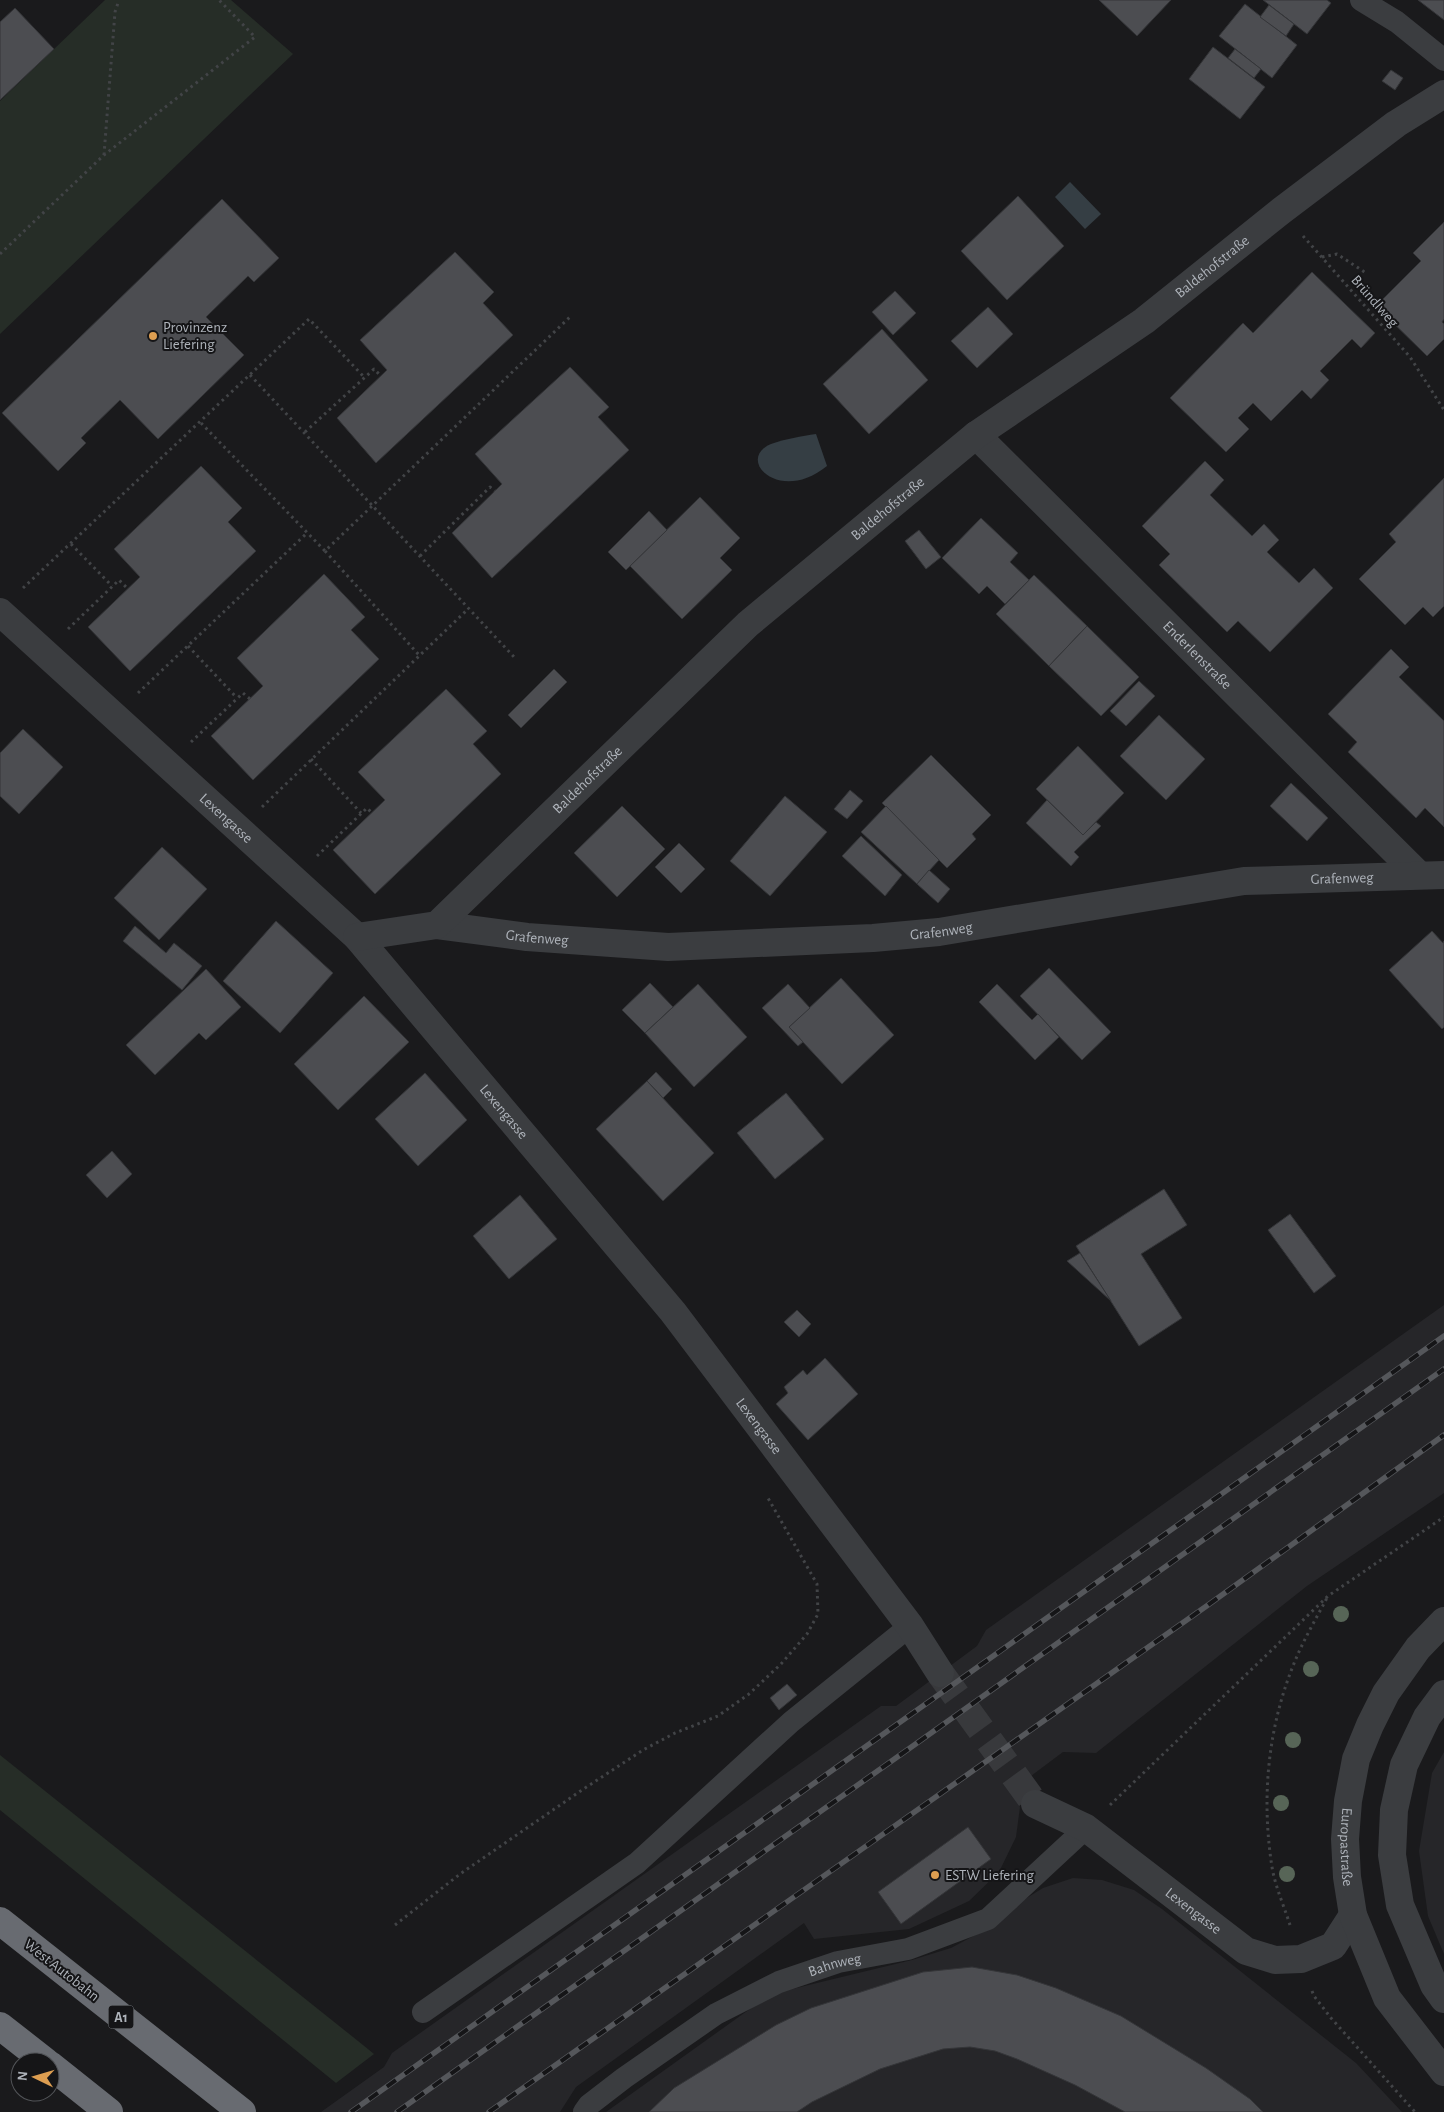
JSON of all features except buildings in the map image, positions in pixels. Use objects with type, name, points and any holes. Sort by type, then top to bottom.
[{"type":"highway","name":"West Autobahn","points":[[0,1921],[242,2112]]},
{"type":"highway","points":[[0,2026],[33,2052]]},
{"type":"highway","points":[[60,2074],[109,2112]]},
{"type":"street","name":"Baldehofstraße","points":[[437,925],[748,624],[976,435],[1144,321],[1281,211],[1396,124],[1444,94]]},
{"type":"street","name":"Enderlenstraße","points":[[976,435],[1432,875]]},
{"type":"street","name":"Lexengasse","points":[[0,612],[357,937],[673,1312],[910,1626],[940,1673]]},
{"type":"street","name":"Grafenweg","points":[[437,925],[527,936],[668,947],[873,938],[939,932],[1244,881],[1432,875]]},
{"type":"street","points":[[357,937],[437,925]]},
{"type":"street","name":"Europastraße","points":[[1444,1621],[1418,1648],[1386,1693],[1370,1725],[1356,1759],[1348,1801],[1345,1839],[1347,1877],[1353,1915],[1387,1998],[1444,2072]]},
{"type":"street","points":[[1444,1694],[1427,1717],[1404,1765],[1394,1810],[1392,1855],[1400,1905],[1434,1985],[1444,1999]]},
{"type":"street","name":"Lexengasse","points":[[1035,1804],[1086,1828],[1246,1950],[1275,1960],[1301,1959],[1333,1946],[1353,1915]]},
{"type":"lane","points":[[1361,0],[1397,22],[1444,60]]},
{"type":"lane","points":[[423,2012],[638,1863],[790,1722],[910,1626]]},
{"type":"lane","name":"Bahnweg","points":[[584,2112],[589,2105],[624,2078],[716,2014],[779,1982],[838,1962],[908,1949],[988,1919],[1086,1828]]},
{"type":"path","points":[[104,155],[115,12],[119,0]]},
{"type":"path","points":[[0,254],[104,155],[255,37],[219,0]]},
{"type":"path","name":"Bründlweg","points":[[1281,211],[1410,357],[1444,410]]},
{"type":"path","points":[[1322,258],[1337,254],[1366,273]]},
{"type":"path","points":[[325,552],[572,315]]},
{"type":"path","points":[[21,590],[201,423],[309,319],[364,377]]},
{"type":"path","points":[[304,432],[374,369],[381,376]]},
{"type":"path","points":[[250,375],[516,660]]},
{"type":"path","points":[[201,423],[325,552],[419,655]]},
{"type":"path","points":[[420,556],[490,487],[495,492]]},
{"type":"path","points":[[113,716],[307,533]]},
{"type":"path","points":[[71,544],[112,586]]},
{"type":"path","points":[[44,652],[120,580],[128,589]]},
{"type":"path","points":[[238,830],[468,609]]},
{"type":"path","points":[[188,646],[237,698]]},
{"type":"path","points":[[168,765],[243,693],[250,699]]},
{"type":"path","points":[[311,759],[360,813]]},
{"type":"path","points":[[293,879],[360,813],[367,808],[372,814]]},
{"type":"path","points":[[395,1924],[460,1874],[643,1750],[675,1733],[718,1716],[749,1694],[781,1664],[807,1634],[818,1614],[817,1584],[768,1498]]},
{"type":"path","points":[[1086,1828],[1328,1596],[1444,1517]]},
{"type":"path","points":[[1328,1596],[1295,1661],[1277,1716],[1267,1773],[1267,1818],[1272,1868],[1314,1996],[1415,2112]]},
{"type":"shaded area","points":[[105,0],[231,0],[293,54],[0,334],[0,101]]},
{"type":"shaded area","points":[[1070,182],[1101,214],[1085,229],[1055,197]]},
{"type":"shaded area","points":[[816,434],[827,466],[809,477],[793,481],[779,480],[768,475],[760,468],[758,459],[761,451],[771,444]]},
{"type":"shaded area","points":[[1444,1305],[1444,1493],[1307,1586],[1096,1753],[1063,1752],[1011,1791],[1020,1807],[1016,1837],[999,1872],[969,1901],[909,1929],[814,1939],[804,1923],[576,2087],[560,2112],[321,2112],[384,2067],[392,2053],[881,1706],[896,1706],[977,1646],[986,1630]]},
{"type":"shaded area","points":[[1444,1752],[1444,1954],[1428,1916],[1419,1851],[1432,1773]]},
{"type":"shaded area","points":[[0,1755],[374,2054],[336,2083],[0,1810]]},
{"type":"shaded area","points":[[1073,1878],[1102,1880],[1134,1890],[1162,1909],[1356,2063],[1402,2112],[606,2112],[761,2001],[784,1991],[912,1960],[951,1948],[979,1933],[1017,1904],[1043,1888]]},
{"type":"tunnel","points":[[940,1673],[1035,1804]]},
{"type":"railway","points":[[351,2112],[1444,1336]]},
{"type":"railway","points":[[397,2112],[1444,1369]]},
{"type":"railway","points":[[489,2112],[1208,1605],[1444,1435]]},
{"type":"place","name":"Provinzenz Liefering","points":[[153,336]]},
{"type":"place","name":"ESTW Liefering","points":[[935,1875]]}]
